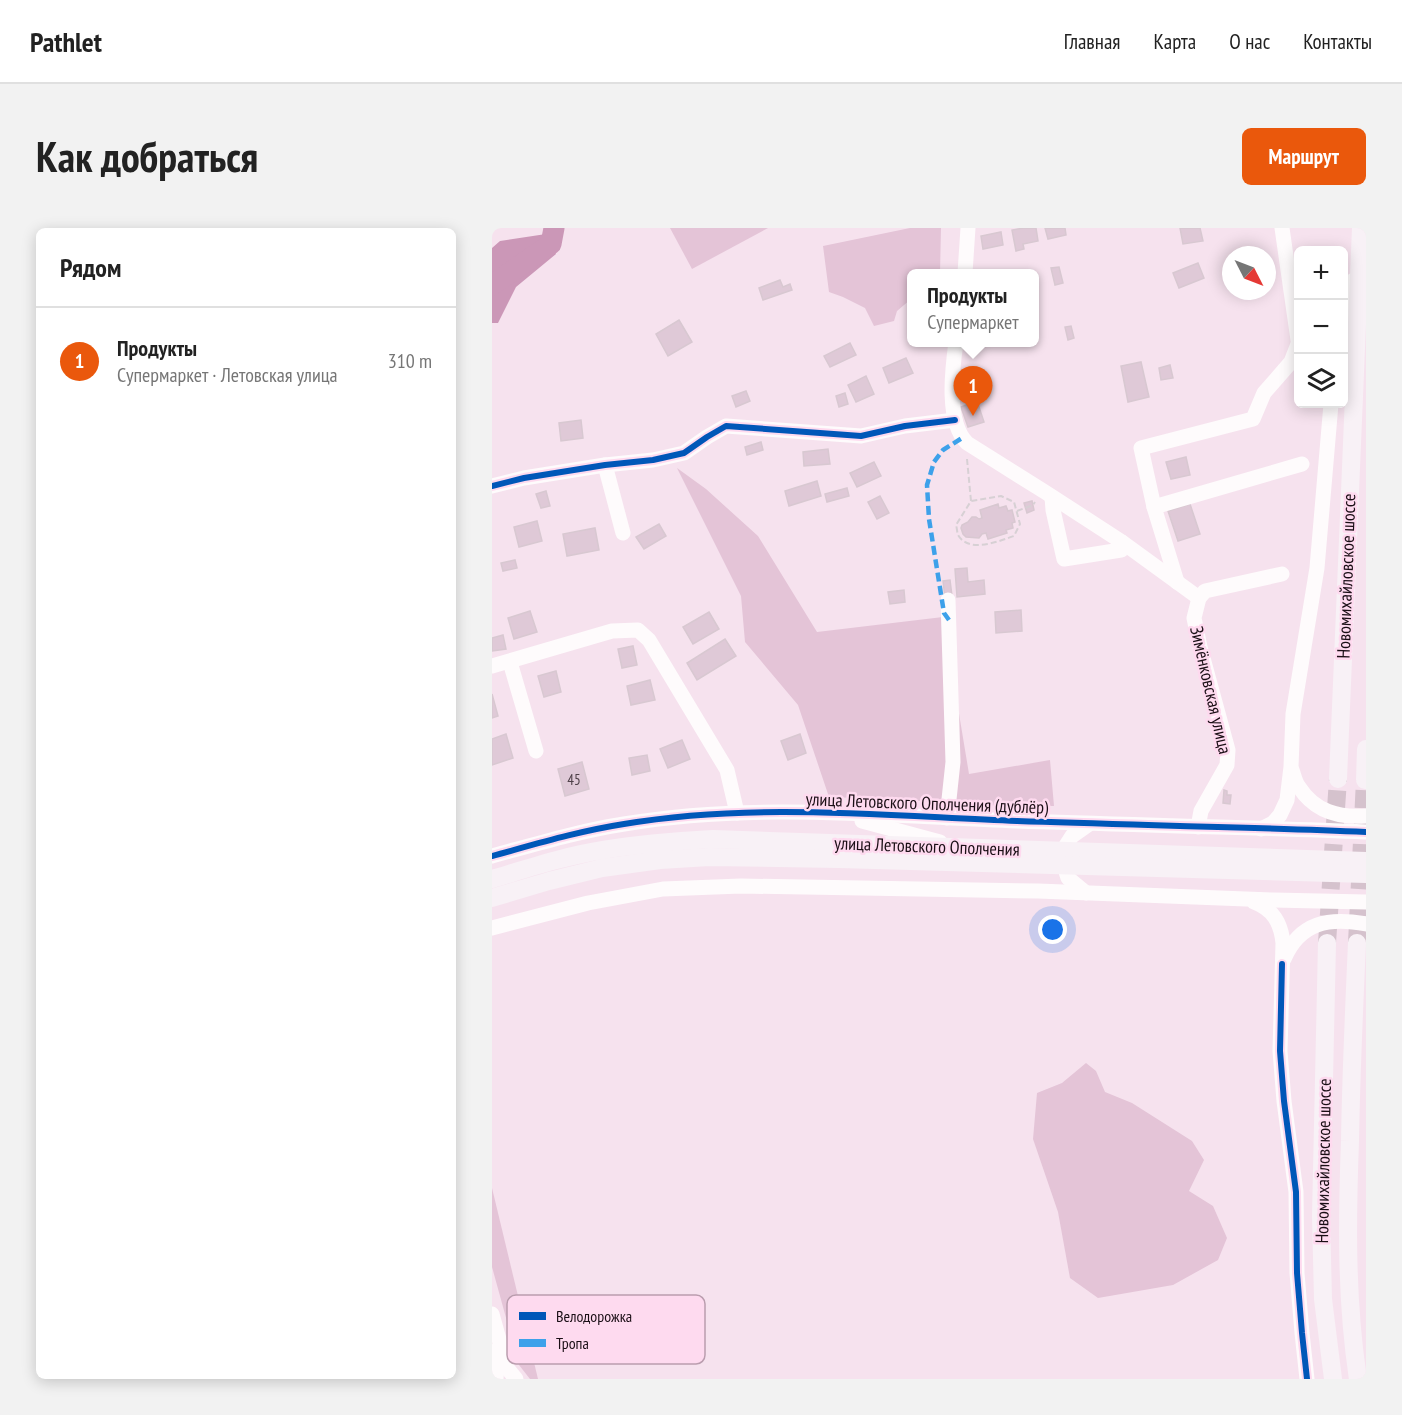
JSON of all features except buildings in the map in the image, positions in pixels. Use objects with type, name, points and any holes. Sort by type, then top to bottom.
[{"type":"main road","name":"Новомихайловское шоссе","points":[[1338,779],[1361,228]]},
{"type":"main road","points":[[1365,780],[1366,748]]},
{"type":"main road","name":"улица Летовского Ополчения","points":[[492,879],[545,863],[602,850],[672,841],[712,839],[963,848],[1063,858],[1366,874]]},
{"type":"main road","name":"улица Летовского Ополчения","points":[[492,898],[602,868],[660,860],[709,857],[1366,861]]},
{"type":"main road","name":"Новомихайловское шоссе","points":[[1327,943],[1321,1216],[1323,1299],[1333,1379]]},
{"type":"main road","name":"Новомихайловское шоссе","points":[[1357,943],[1347,1220],[1349,1301],[1358,1379]]},
{"type":"street","points":[[965,269],[969,228]]},
{"type":"street","points":[[1282,228],[1294,308]]},
{"type":"street","points":[[1348,309],[1361,228]]},
{"type":"street","points":[[955,347],[952,374],[955,420],[967,444],[1122,542],[1199,598]]},
{"type":"street","points":[[1177,582],[1154,507],[1141,448],[1253,419],[1264,393],[1291,362],[1294,354]]},
{"type":"street","points":[[1258,829],[1273,823],[1285,807],[1287,800],[1293,714],[1317,568],[1331,408]]},
{"type":"street","points":[[492,486],[524,478],[604,465],[653,460],[684,453],[726,426],[861,436],[905,426],[955,420]]},
{"type":"street","points":[[1154,507],[1302,464]]},
{"type":"street","points":[[604,465],[623,533]]},
{"type":"street","points":[[1049,495],[1064,560],[1121,549],[1122,542]]},
{"type":"street","name":"Зимёнковская улица","points":[[1198,827],[1201,811],[1227,765],[1228,750],[1194,618],[1199,598],[1205,591],[1282,574]]},
{"type":"street","points":[[947,818],[952,762],[948,600]]},
{"type":"street","points":[[492,666],[612,631],[638,630],[649,640],[728,770],[737,813]]},
{"type":"street","points":[[510,662],[536,751]]},
{"type":"street","points":[[1291,767],[1298,786],[1322,809],[1338,816],[1366,816]]},
{"type":"street","name":"улица Летовского Ополчения (дублёр)","points":[[492,856],[624,823],[737,813],[831,813],[1089,824],[1366,832]]},
{"type":"street","points":[[831,813],[963,848]]},
{"type":"street","points":[[1086,893],[1068,878],[1063,858],[1072,836],[1089,824]]},
{"type":"street","points":[[492,928],[588,903],[663,889],[741,886],[1086,893],[1366,902]]},
{"type":"street","points":[[1247,899],[1270,910],[1277,919],[1282,936],[1280,1051],[1296,1192],[1298,1283],[1307,1379]]},
{"type":"street","points":[[1282,964],[1289,948],[1311,927],[1344,921],[1366,924]]},
{"type":"street","points":[[492,1314],[510,1375]]},
{"type":"street","points":[[496,1379],[499,1340]]},
{"type":"path","points":[[967,444],[972,501],[956,525],[959,536],[969,543],[984,546],[1014,537],[1020,524],[1014,502],[1000,496],[972,501]]},
{"type":"path","points":[[1017,511],[1049,495]]},
{"type":"shaded area","points":[[670,228],[768,228],[692,269]]},
{"type":"shaded area","points":[[910,228],[941,228],[940,269],[907,269],[907,302],[897,311],[894,321],[874,326],[865,308],[829,292],[823,246]]},
{"type":"shaded area","points":[[546,234],[556,254],[516,287],[498,323],[492,323],[492,248],[500,241]]},
{"type":"shaded area","points":[[677,468],[706,489],[758,536],[817,632],[943,617],[969,774],[1050,760],[1054,806],[958,805],[910,800],[829,797],[798,705],[745,642],[741,596]]},
{"type":"shaded area","points":[[1086,1063],[1096,1071],[1105,1092],[1132,1103],[1192,1141],[1204,1160],[1189,1191],[1213,1206],[1227,1238],[1218,1260],[1173,1285],[1098,1298],[1070,1278],[1058,1212],[1033,1139],[1037,1093],[1062,1083]]},
{"type":"shaded area","points":[[492,1188],[518,1295],[507,1295],[507,1321],[492,1267]]},
{"type":"shaded area","points":[[534,1364],[538,1379],[530,1379],[519,1365]]},
{"type":"waterway","points":[[492,285],[551,244],[554,228]]},
{"type":"tunnel","points":[[1327,943],[1338,779]]},
{"type":"tunnel","points":[[1357,943],[1365,780]]},
{"type":"marked path","points":[[949,620],[944,613],[929,519],[927,485],[934,462],[943,450],[962,438]]},
{"type":"cycle path","points":[[492,486],[524,478],[653,460],[684,453],[726,426],[861,436],[905,426],[955,420]]},
{"type":"cycle path","points":[[492,856],[574,834],[624,824],[673,817],[771,812],[1366,832]]},
{"type":"cycle path","points":[[1282,964],[1280,1051],[1296,1192],[1297,1273],[1307,1379]]},
{"type":"place","name":"Продукты","points":[[973,416]]}]
